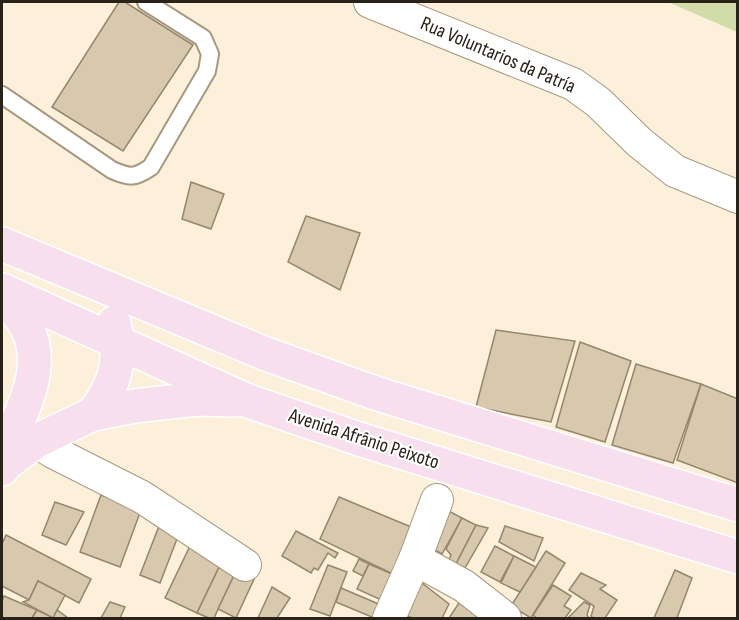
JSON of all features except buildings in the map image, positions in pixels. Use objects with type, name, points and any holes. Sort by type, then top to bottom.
[{"type":"main road","points":[[2,244],[266,354],[364,389],[738,505]]},
{"type":"main road","points":[[93,414],[115,379],[118,362],[118,343],[114,323],[103,287]]},
{"type":"main road","name":"Avenida Afrânio Peixoto","points":[[2,290],[248,401],[359,439],[738,557]]},
{"type":"main road","points":[[2,298],[14,308],[26,326],[33,346],[34,365],[27,401],[2,453]]},
{"type":"main road","points":[[2,469],[21,451],[36,441],[93,414],[135,406],[197,399],[248,401]]},
{"type":"street","name":"Rua Voluntarios da Patría","points":[[370,2],[573,84],[598,102],[639,142],[675,171],[738,197]]},
{"type":"street","points":[[36,441],[142,497],[245,564]]},
{"type":"street","points":[[389,618],[415,559],[437,500]]},
{"type":"street","points":[[415,559],[464,586],[505,618]]},
{"type":"lane","points":[[2,95],[112,170],[127,177],[140,175],[151,167],[207,71],[210,54],[203,38],[146,2]]},
{"type":"green space","points":[[668,2],[737,2],[737,32]]}]
